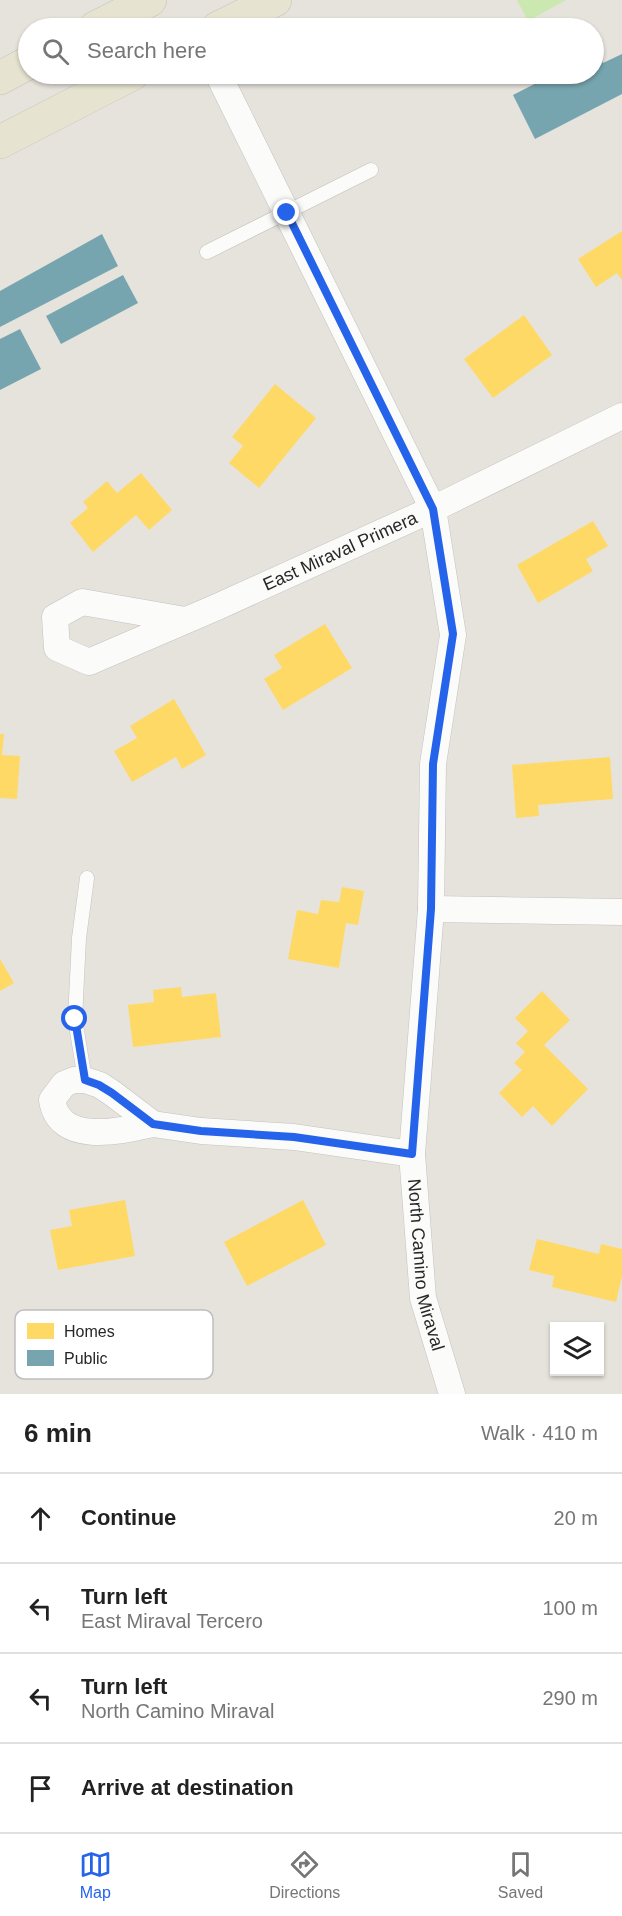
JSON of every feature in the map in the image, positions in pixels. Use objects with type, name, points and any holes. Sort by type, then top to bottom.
[{"type":"main road","points":[[115,18],[150,0]]},
{"type":"main road","points":[[238,18],[274,0]]},
{"type":"main road","points":[[0,78],[18,68]]},
{"type":"main road","points":[[0,142],[113,84]]},
{"type":"street","name":"North Camino Miraval","points":[[223,84],[433,509],[453,634],[433,764],[431,909],[412,1154],[423,1298],[452,1394]]},
{"type":"street","name":"East Miraval Primera","points":[[185,620],[433,509],[622,416]]},
{"type":"street","points":[[431,909],[622,912]]},
{"type":"street","points":[[153,1124],[112,1093],[85,1080],[74,1080],[64,1084],[52,1100],[54,1111],[70,1126],[91,1131],[121,1131],[153,1124],[201,1131],[294,1137],[412,1154]]},
{"type":"lane","points":[[207,252],[371,170]]},
{"type":"lane","points":[[85,1080],[75,1019],[79,938],[87,878]]},
{"type":"green space","points":[[517,0],[566,0],[533,18],[526,18]]},
{"type":"building: Homes","points":[[622,231],[622,280],[617,273],[596,287],[578,259]]},
{"type":"building: Homes","points":[[524,315],[552,355],[493,398],[464,359]]},
{"type":"building: Homes","points":[[275,384],[316,418],[259,488],[229,463],[243,446],[232,437]]},
{"type":"building: Homes","points":[[141,473],[172,510],[149,530],[136,515],[93,552],[70,523],[88,508],[83,502],[107,481],[117,493]]},
{"type":"building: Homes","points":[[593,521],[608,546],[586,559],[593,571],[538,603],[517,565]]},
{"type":"building: Homes","points":[[325,624],[352,668],[283,710],[264,679],[282,668],[274,655]]},
{"type":"building: Homes","points":[[174,699],[206,755],[182,769],[176,757],[132,782],[114,751],[137,738],[130,726]]},
{"type":"building: Homes","points":[[0,734],[4,734],[2,755],[20,756],[17,799],[0,798]]},
{"type":"building: Homes","points":[[610,757],[613,799],[538,805],[539,816],[516,818],[512,765]]},
{"type":"building: Homes","points":[[342,887],[364,891],[358,925],[346,923],[339,968],[288,959],[297,910],[318,914],[321,900],[339,902]]},
{"type":"building: Homes","points":[[0,959],[14,983],[0,991]]},
{"type":"building: Homes","points":[[181,987],[182,997],[216,993],[221,1037],[133,1047],[128,1005],[154,1002],[153,990]]},
{"type":"building: Homes","points":[[542,991],[570,1020],[544,1045],[588,1089],[552,1126],[533,1106],[522,1117],[499,1093],[522,1070],[514,1063],[525,1052],[516,1043],[528,1031],[515,1018]]},
{"type":"building: Homes","points":[[125,1200],[135,1256],[58,1270],[50,1230],[72,1226],[69,1210]]},
{"type":"building: Homes","points":[[303,1200],[326,1245],[247,1286],[224,1242]]},
{"type":"building: Homes","points":[[537,1239],[599,1254],[601,1244],[622,1249],[622,1276],[616,1302],[552,1287],[554,1276],[529,1270]]},
{"type":"building: Public","points":[[622,54],[622,94],[535,139],[513,95],[534,84],[604,84],[604,63]]},
{"type":"building: Public","points":[[102,234],[118,266],[0,327],[0,291]]},
{"type":"building: Public","points":[[123,275],[138,303],[61,344],[46,316]]},
{"type":"building: Public","points":[[20,329],[41,369],[0,390],[0,339]]},
{"type":"route","points":[[75,1019],[85,1080],[112,1093],[153,1124],[201,1131],[294,1137],[412,1154],[431,909],[433,764],[453,634],[433,509],[287,213]]}]
